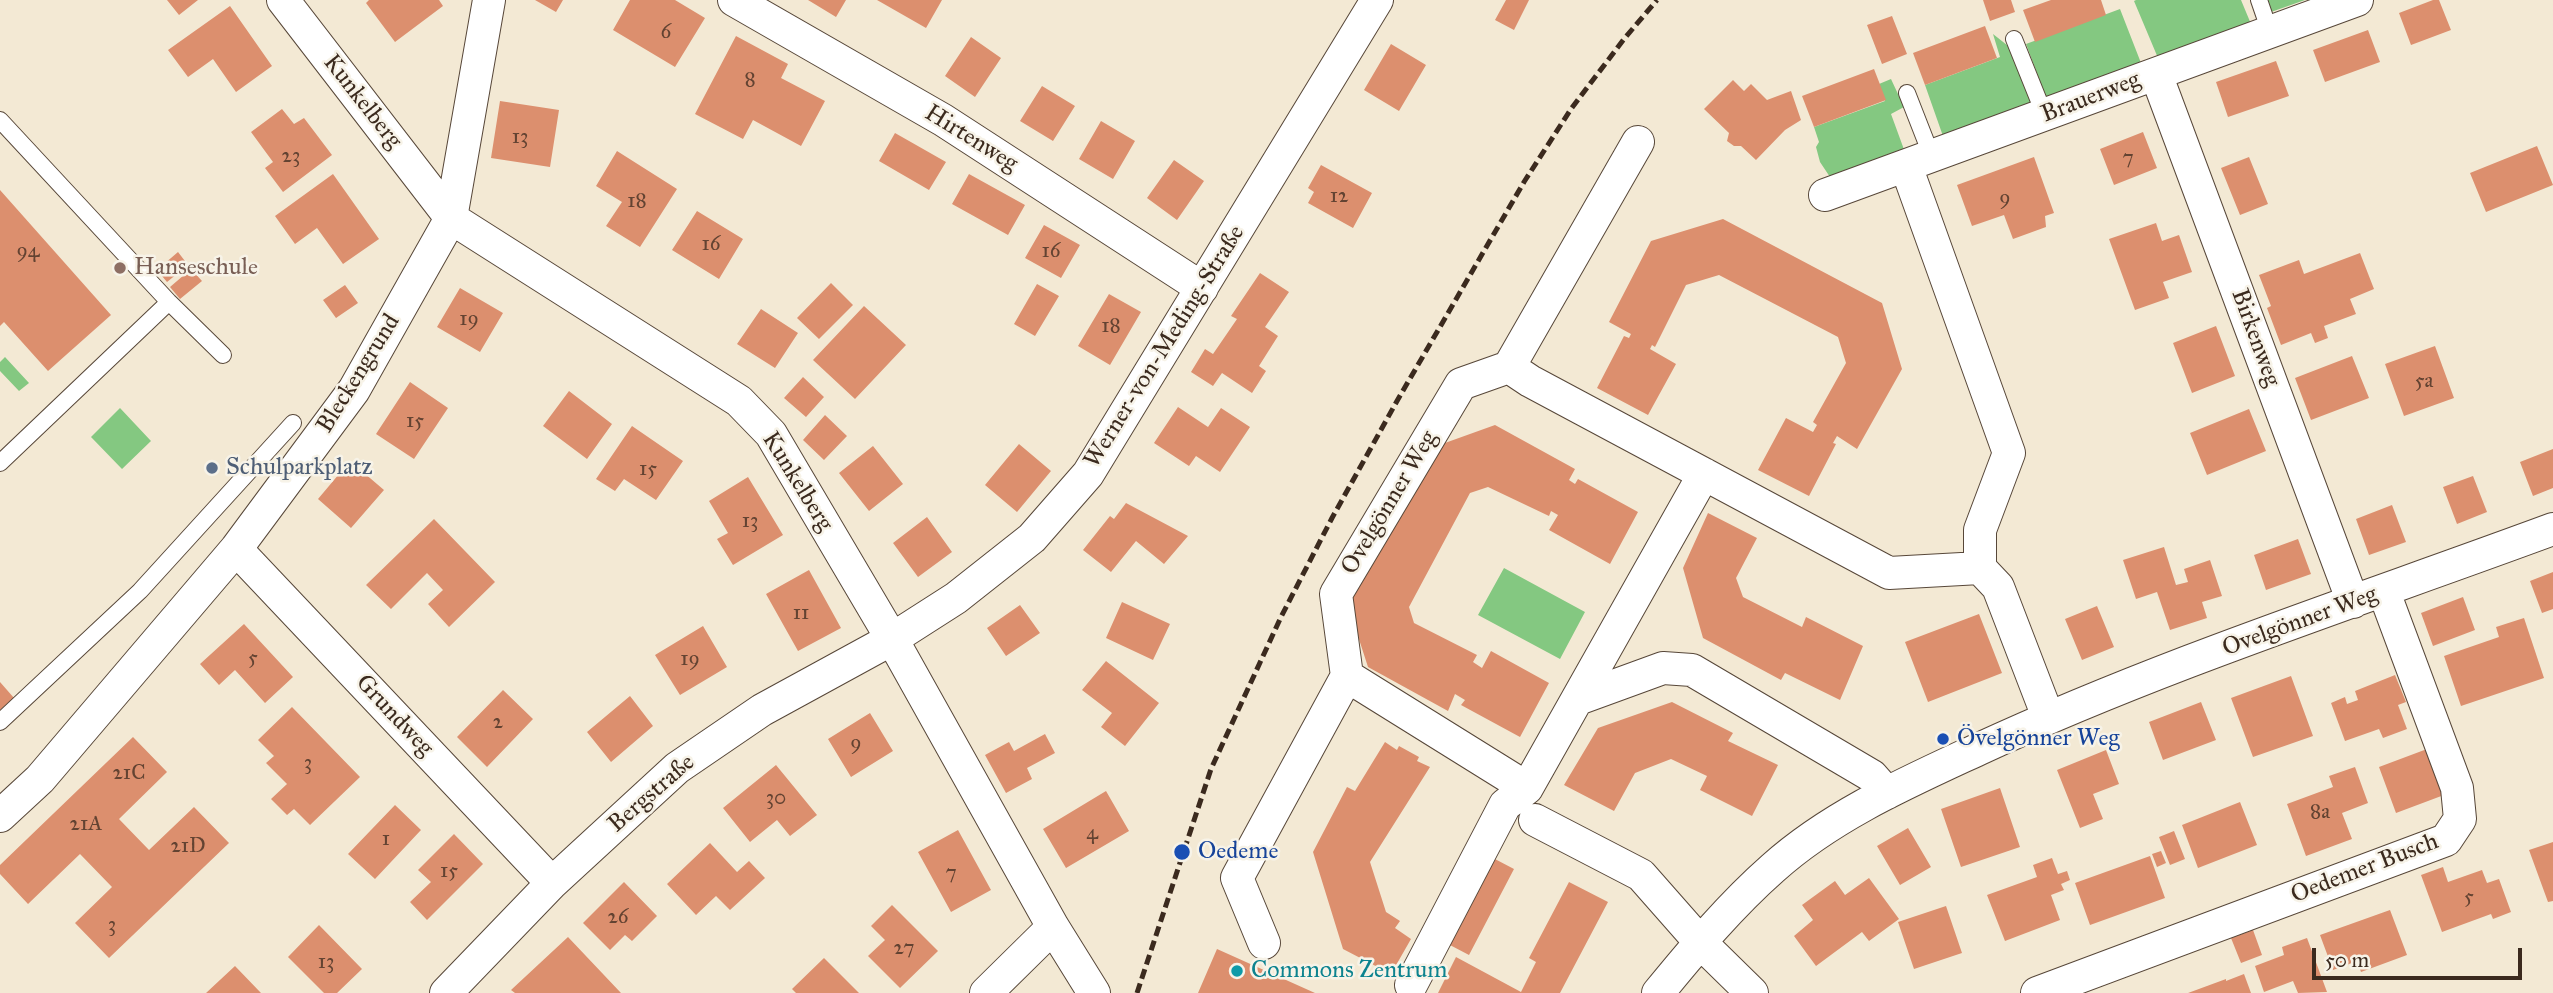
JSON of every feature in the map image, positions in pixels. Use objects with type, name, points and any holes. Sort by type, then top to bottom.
[{"type":"street","name":"Kunkelberg","points":[[283,0],[451,218],[739,401],[771,434],[892,639],[1053,927],[1094,993]]},
{"type":"street","name":"Bleckengrund","points":[[0,816],[40,779],[236,549],[354,390],[451,218],[489,0]]},
{"type":"street","name":"Hirtenweg","points":[[734,0],[943,120],[1202,288]]},
{"type":"street","name":"Werner-von-Meding-Straße","points":[[892,639],[956,598],[1032,538],[1088,474],[1377,0]]},
{"type":"street","name":"Brauerweg","points":[[1825,195],[2357,0]]},
{"type":"street","name":"Birkenweg","points":[[2157,74],[2353,602]]},
{"type":"street","points":[[1638,142],[1508,367],[1889,573],[1980,568]]},
{"type":"street","points":[[1919,162],[2009,453],[1980,530],[1980,568],[1998,587],[2049,717]]},
{"type":"street","name":"Ovelgönner Weg","points":[[1347,676],[1336,594],[1461,384],[1508,367]]},
{"type":"street","points":[[1411,985],[1505,805],[1527,788],[1704,474]]},
{"type":"street","name":"Ovelgönner Weg","points":[[1658,993],[1700,942],[1773,867],[1828,827],[1887,793],[2049,717],[2138,681],[2553,530]]},
{"type":"street","name":"Grundweg","points":[[236,549],[552,883]]},
{"type":"street","name":"Oedemer Busch","points":[[2037,993],[2446,840],[2460,819],[2457,788],[2384,592]]},
{"type":"street","name":"Bergstraße","points":[[446,993],[552,883],[677,768],[762,710],[892,639]]},
{"type":"street","points":[[1578,699],[1663,668],[1692,670],[1872,776],[1887,793]]},
{"type":"street","points":[[1264,943],[1237,878],[1347,676],[1527,788]]},
{"type":"street","points":[[1535,820],[1641,875],[1700,942],[1752,993]]},
{"type":"street","points":[[986,993],[1053,927]]},
{"type":"lane","points":[[2259,0],[2270,32]]},
{"type":"lane","points":[[2014,39],[2045,116]]},
{"type":"lane","points":[[1906,93],[1919,162]]},
{"type":"lane","points":[[0,120],[169,302],[223,355]]},
{"type":"lane","points":[[0,463],[169,302]]},
{"type":"lane","points":[[0,722],[140,591],[293,423]]},
{"type":"green space","points":[[2241,0],[2251,24],[2158,58],[2134,1]]},
{"type":"green space","points":[[2267,0],[2305,0],[2271,12]]},
{"type":"green space","points":[[2120,9],[2141,63],[2047,100],[2026,44]]},
{"type":"green space","points":[[1993,34],[2012,49],[2034,105],[1944,139],[1925,85],[2000,57]]},
{"type":"green space","points":[[1891,79],[1904,107],[1891,114],[1906,155],[1834,183],[1820,162],[1816,147],[1819,142],[1814,127],[1885,101],[1879,84]]},
{"type":"green space","points":[[5,357],[29,383],[19,391],[0,371],[0,362]]},
{"type":"green space","points":[[120,408],[151,441],[122,469],[91,437]]},
{"type":"green space","points":[[1504,568],[1585,612],[1560,659],[1478,615]]},
{"type":"building","points":[[167,0],[198,0],[179,15]]},
{"type":"building","points":[[369,0],[439,0],[443,6],[395,42],[366,3]]},
{"type":"building","points":[[535,0],[563,0],[556,12]]},
{"type":"building","points":[[630,0],[675,0],[705,18],[675,67],[613,30]]},
{"type":"building","points":[[808,0],[846,0],[836,17]]},
{"type":"building","points":[[877,0],[942,0],[926,28]]},
{"type":"building","points":[[1506,0],[1529,0],[1514,30],[1495,20]]},
{"type":"building","points":[[1983,0],[2011,0],[2015,12],[1990,21]]},
{"type":"building","points":[[2051,0],[2101,0],[2106,15],[2035,42],[2023,10]]},
{"type":"building","points":[[2439,0],[2451,30],[2411,45],[2399,13]]},
{"type":"building","points":[[230,6],[272,66],[236,92],[213,59],[188,77],[168,50]]},
{"type":"building","points":[[1892,16],[1907,54],[1882,64],[1867,25]]},
{"type":"building","points":[[1985,26],[1997,58],[1925,85],[1913,53]]},
{"type":"building","points":[[2368,30],[2380,62],[2325,82],[2313,50]]},
{"type":"building","points":[[736,36],[788,64],[781,78],[825,101],[801,146],[753,120],[743,139],[695,114]]},
{"type":"building","points":[[971,37],[1001,58],[975,97],[945,76]]},
{"type":"building","points":[[1391,44],[1426,65],[1399,111],[1364,90]]},
{"type":"building","points":[[2276,61],[2289,96],[2228,117],[2216,82]]},
{"type":"building","points":[[1874,69],[1886,100],[1814,127],[1802,96]]},
{"type":"building","points":[[1733,80],[1744,91],[1751,84],[1767,100],[1791,91],[1801,120],[1785,130],[1756,160],[1741,146],[1734,146],[1727,141],[1729,133],[1704,109]]},
{"type":"building","points":[[1042,86],[1075,106],[1053,141],[1020,121]]},
{"type":"building","points":[[500,101],[559,110],[550,167],[491,158]]},
{"type":"building","points":[[282,109],[294,124],[304,118],[332,155],[283,192],[265,168],[273,162],[251,132]]},
{"type":"building","points":[[1101,121],[1135,141],[1113,179],[1079,159]]},
{"type":"building","points":[[2143,132],[2157,168],[2114,185],[2100,149]]},
{"type":"building","points":[[895,133],[946,162],[929,190],[879,161]]},
{"type":"building","points":[[2537,146],[2553,185],[2486,212],[2470,173]]},
{"type":"building","points":[[617,151],[677,189],[640,247],[606,226],[622,202],[596,186]]},
{"type":"building","points":[[2034,157],[2054,213],[2045,216],[2046,227],[2013,239],[2004,215],[1972,226],[1957,185]]},
{"type":"building","points":[[2249,157],[2268,204],[2240,215],[2221,168]]},
{"type":"building","points":[[1174,160],[1204,181],[1177,220],[1147,198]]},
{"type":"building","points":[[1321,165],[1372,193],[1353,228],[1308,203],[1314,192],[1308,188]]},
{"type":"building","points":[[333,174],[379,239],[343,264],[317,228],[295,244],[275,216]]},
{"type":"building","points":[[969,174],[1025,205],[1008,235],[952,204]]},
{"type":"building","points":[[0,190],[111,315],[48,371],[4,322],[0,326]]},
{"type":"building","points":[[697,211],[743,239],[719,279],[672,250]]},
{"type":"building","points":[[1723,219],[1882,303],[1902,369],[1857,449],[1837,436],[1833,443],[1836,444],[1809,496],[1758,470],[1786,418],[1813,432],[1817,425],[1813,422],[1846,363],[1838,337],[1719,275],[1686,285],[1655,347],[1652,345],[1650,349],[1676,364],[1648,415],[1597,388],[1624,336],[1629,338],[1631,334],[1609,322],[1651,241]]},
{"type":"building","points":[[2156,223],[2162,241],[2179,235],[2192,272],[2163,282],[2169,298],[2135,310],[2109,239]]},
{"type":"building","points":[[1044,225],[1080,245],[1061,278],[1025,258]]},
{"type":"building","points":[[178,252],[188,265],[167,282],[157,270]]},
{"type":"building","points":[[2360,253],[2374,289],[2350,299],[2356,314],[2324,326],[2328,338],[2315,343],[2311,333],[2281,345],[2267,308],[2271,306],[2259,275],[2299,260],[2304,274]]},
{"type":"building","points":[[191,269],[202,281],[180,299],[170,287]]},
{"type":"building","points":[[1260,273],[1289,292],[1265,327],[1278,336],[1259,366],[1266,371],[1252,393],[1222,373],[1213,386],[1191,372],[1205,349],[1213,354],[1237,319],[1231,316]]},
{"type":"building","points":[[831,283],[853,305],[819,339],[797,318]]},
{"type":"building","points":[[1037,284],[1059,296],[1035,336],[1014,324]]},
{"type":"building","points":[[345,285],[358,303],[336,318],[323,300]]},
{"type":"building","points":[[460,288],[503,313],[480,352],[437,327]]},
{"type":"building","points":[[1109,294],[1141,312],[1110,365],[1078,346]]},
{"type":"building","points":[[864,306],[906,345],[855,399],[813,360]]},
{"type":"building","points":[[761,309],[798,333],[775,368],[737,344]]},
{"type":"building","points":[[2216,326],[2235,376],[2192,393],[2173,343]]},
{"type":"building","points":[[2435,346],[2454,398],[2404,416],[2385,364]]},
{"type":"building","points":[[2352,356],[2369,398],[2311,420],[2295,378]]},
{"type":"building","points":[[803,377],[824,397],[806,417],[784,398]]},
{"type":"building","points":[[410,382],[448,408],[414,459],[376,434]]},
{"type":"building","points":[[569,391],[612,424],[587,459],[543,426]]},
{"type":"building","points":[[1178,407],[1208,427],[1221,408],[1250,427],[1220,472],[1196,456],[1189,466],[1154,443]]},
{"type":"building","points":[[2249,409],[2266,451],[2207,475],[2190,433]]},
{"type":"building","points":[[825,415],[847,436],[824,460],[803,440]]},
{"type":"building","points":[[1495,425],[1575,469],[1569,480],[1575,484],[1578,479],[1638,512],[1610,564],[1549,530],[1558,515],[1551,511],[1549,516],[1488,487],[1470,493],[1409,607],[1414,623],[1477,655],[1473,662],[1482,668],[1491,651],[1549,683],[1520,737],[1461,705],[1465,700],[1455,694],[1448,711],[1368,667],[1346,599],[1431,448]]},
{"type":"building","points":[[632,426],[683,461],[656,500],[624,479],[615,491],[596,479]]},
{"type":"building","points":[[1019,444],[1051,471],[1017,512],[985,485]]},
{"type":"building","points":[[873,446],[903,484],[869,511],[839,473]]},
{"type":"building","points":[[2553,449],[2553,488],[2533,496],[2520,462]]},
{"type":"building","points":[[350,461],[384,490],[351,528],[318,499]]},
{"type":"building","points":[[2473,476],[2487,512],[2457,524],[2443,487]]},
{"type":"building","points":[[748,477],[783,535],[733,565],[717,539],[728,533],[709,501]]},
{"type":"building","points":[[1126,503],[1188,536],[1164,564],[1136,541],[1111,572],[1083,550],[1110,516],[1114,519]]},
{"type":"building","points":[[2392,505],[2406,542],[2369,555],[2356,519]]},
{"type":"building","points":[[1708,513],[1757,538],[1736,578],[1743,597],[1802,627],[1806,617],[1863,646],[1840,700],[1785,673],[1781,680],[1703,638],[1683,568]]},
{"type":"building","points":[[927,517],[952,552],[918,577],[893,543]]},
{"type":"building","points":[[434,519],[495,582],[449,627],[428,604],[443,590],[427,573],[391,609],[366,585]]},
{"type":"building","points":[[2298,539],[2311,574],[2266,590],[2254,555]]},
{"type":"building","points":[[2164,547],[2176,585],[2188,582],[2184,569],[2210,560],[2222,596],[2202,602],[2207,618],[2170,630],[2157,592],[2136,599],[2123,560]]},
{"type":"building","points":[[809,570],[841,628],[798,651],[766,594]]},
{"type":"building","points":[[2553,572],[2553,609],[2542,613],[2530,581]]},
{"type":"building","points":[[2463,597],[2475,630],[2433,646],[2421,613]]},
{"type":"building","points":[[1122,602],[1170,624],[1153,660],[1106,638]]},
{"type":"building","points":[[1020,605],[1040,633],[1006,656],[987,628]]},
{"type":"building","points":[[2097,606],[2114,647],[2082,660],[2065,619]]},
{"type":"building","points":[[1979,614],[2002,673],[1928,702],[1905,642]]},
{"type":"building","points":[[2524,618],[2544,678],[2461,706],[2444,656],[2499,637],[2496,627]]},
{"type":"building","points":[[244,624],[293,677],[265,703],[235,670],[219,685],[200,664]]},
{"type":"building","points":[[703,626],[727,667],[680,695],[655,655]]},
{"type":"building","points":[[1106,661],[1159,703],[1125,746],[1101,727],[1112,713],[1082,690]]},
{"type":"building","points":[[2395,675],[2406,702],[2398,705],[2407,729],[2383,738],[2379,729],[2345,741],[2331,703],[2345,697],[2347,704],[2358,700],[2355,691]]},
{"type":"building","points":[[2291,676],[2313,736],[2253,757],[2231,698]]},
{"type":"building","points":[[0,682],[14,698],[0,710]]},
{"type":"building","points":[[503,690],[533,719],[487,767],[457,737]]},
{"type":"building","points":[[630,696],[653,726],[611,762],[587,732]]},
{"type":"building","points":[[1672,702],[1733,733],[1728,741],[1778,765],[1752,816],[1700,790],[1707,776],[1671,759],[1635,773],[1614,811],[1564,785],[1598,728]]},
{"type":"building","points":[[2201,702],[2216,740],[2163,760],[2149,722]]},
{"type":"building","points":[[292,707],[360,777],[310,825],[294,809],[287,815],[271,799],[287,784],[266,763],[274,756],[258,740]]},
{"type":"building","points":[[870,713],[893,751],[851,777],[828,739]]},
{"type":"building","points":[[1045,734],[1055,753],[1027,768],[1032,779],[1006,793],[985,755],[1009,742],[1014,751]]},
{"type":"building","points":[[133,737],[167,772],[119,819],[149,850],[194,807],[229,843],[109,958],[75,923],[112,887],[80,854],[28,904],[0,874],[0,865]]},
{"type":"building","points":[[1385,742],[1397,750],[1399,746],[1419,757],[1417,761],[1430,767],[1370,862],[1386,912],[1400,921],[1395,928],[1411,939],[1391,974],[1343,949],[1313,852],[1347,787],[1355,791]]},
{"type":"building","points":[[2427,749],[2444,795],[2396,813],[2379,767]]},
{"type":"building","points":[[2106,750],[2119,784],[2093,794],[2103,819],[2080,828],[2057,770]]},
{"type":"building","points":[[776,765],[817,815],[790,836],[777,820],[750,842],[723,808]]},
{"type":"building","points":[[2355,767],[2368,803],[2342,813],[2352,839],[2306,856],[2287,804],[2333,787],[2329,776]]},
{"type":"building","points":[[2000,788],[2020,847],[1961,867],[1941,809]]},
{"type":"building","points":[[1106,791],[1129,831],[1066,868],[1043,829]]},
{"type":"building","points":[[2240,802],[2257,845],[2198,868],[2182,825]]},
{"type":"building","points":[[395,805],[421,830],[375,879],[348,854]]},
{"type":"building","points":[[1908,828],[1931,867],[1900,885],[1877,846]]},
{"type":"building","points":[[958,830],[991,890],[951,912],[918,852]]},
{"type":"building","points":[[2174,831],[2185,859],[2170,865],[2159,837]]},
{"type":"building","points":[[454,834],[483,864],[427,920],[410,902],[431,882],[418,870]]},
{"type":"building","points":[[2553,842],[2553,901],[2548,902],[2529,850]]},
{"type":"building","points":[[710,843],[737,872],[749,861],[765,878],[730,910],[716,896],[696,915],[667,884]]},
{"type":"building","points":[[2161,851],[2166,863],[2157,867],[2152,854]]},
{"type":"building","points":[[2150,856],[2165,898],[2090,925],[2075,883]]},
{"type":"building","points":[[1493,858],[1514,869],[1469,955],[1448,944]]},
{"type":"building","points":[[2052,858],[2058,874],[2067,871],[2070,880],[2061,884],[2064,890],[2051,895],[2060,920],[2005,941],[1987,895],[2037,877],[2033,865]]},
{"type":"building","points":[[2443,867],[2448,882],[2482,870],[2487,883],[2499,879],[2511,912],[2493,919],[2491,914],[2442,932],[2421,875]]},
{"type":"building","points":[[1869,878],[1899,919],[1869,941],[1862,932],[1816,966],[1794,936],[1813,920],[1802,905],[1835,881],[1845,895]]},
{"type":"building","points":[[624,882],[657,916],[632,941],[625,935],[610,950],[583,923]]},
{"type":"building","points":[[1569,882],[1608,902],[1560,993],[1438,993],[1456,957],[1521,992],[1536,962],[1529,958]]},
{"type":"building","points":[[892,905],[938,951],[900,988],[868,956],[885,940],[871,926]]},
{"type":"building","points":[[1946,906],[1962,953],[1914,969],[1898,922]]},
{"type":"building","points":[[2390,910],[2407,955],[2361,972],[2357,961],[2333,970],[2320,935]]},
{"type":"building","points":[[319,925],[362,969],[337,993],[324,993],[288,957]]},
{"type":"building","points":[[2253,930],[2262,955],[2241,963],[2231,938]]},
{"type":"building","points":[[568,937],[621,993],[515,993],[511,990]]},
{"type":"building","points":[[2307,938],[2327,992],[2298,993],[2293,981],[2264,992],[2255,966],[2284,955],[2282,947]]},
{"type":"building","name":"Commons Zentrum","points":[[1217,949],[1315,993],[1198,993]]},
{"type":"building","points":[[824,958],[859,993],[796,993],[792,989]]},
{"type":"building","points":[[235,966],[261,993],[206,993]]},
{"type":"building","points":[[2244,974],[2251,993],[2188,993],[2226,979]]},
{"type":"railway","points":[[1137,993],[1211,769],[1281,617],[1332,518],[1524,182],[1571,109],[1657,0]]},
{"type":"place","name":"Hanseschule","points":[[120,268]]},
{"type":"place","name":"Schulparkplatz","points":[[212,468]]},
{"type":"place","name":"Övelgönner Weg","points":[[1943,739]]},
{"type":"place","name":"Oedeme","points":[[1182,852]]},
{"type":"place","name":"Commons Zentrum","points":[[1237,971]]}]
